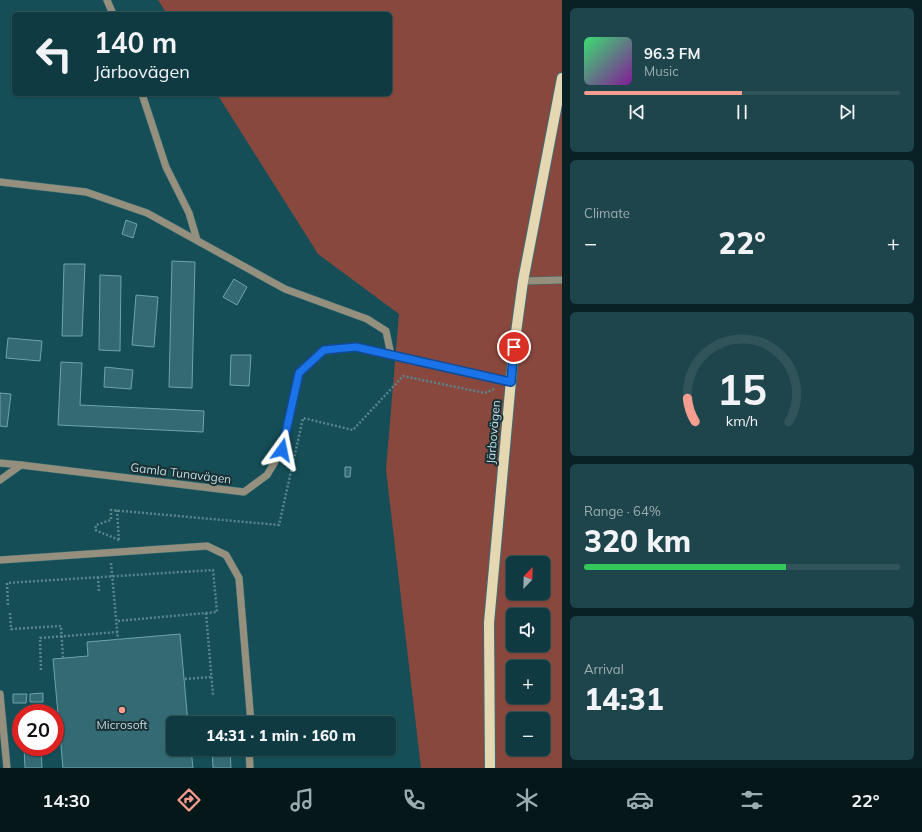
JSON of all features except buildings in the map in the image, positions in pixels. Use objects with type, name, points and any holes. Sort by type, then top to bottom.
[{"type":"main road","name":"Järbovägen","points":[[490,768],[489,623],[511,382],[523,281],[562,78]]},
{"type":"lane","points":[[107,0],[112,12]]},
{"type":"lane","points":[[143,96],[166,167],[189,213],[197,240]]},
{"type":"lane","points":[[0,182],[86,192],[147,213],[285,289],[367,319],[386,331],[391,355]]},
{"type":"lane","points":[[523,281],[562,280]]},
{"type":"lane","name":"Gamla Tunavägen","points":[[0,463],[244,492],[267,474],[282,450],[299,373],[324,350],[356,347],[511,382]]},
{"type":"lane","points":[[0,480],[21,466]]},
{"type":"lane","points":[[0,560],[206,546],[226,555],[239,578],[249,716]]},
{"type":"lane","points":[[0,694],[7,768]]},
{"type":"lane","points":[[249,756],[250,768]]},
{"type":"path","points":[[303,418],[353,430],[403,376],[485,393],[511,382]]},
{"type":"path","points":[[111,510],[111,520],[96,525],[95,530],[118,540]]},
{"type":"path","points":[[117,510],[119,561],[111,561],[118,640]]},
{"type":"path","points":[[8,605],[7,583],[214,570],[217,612],[117,621]]},
{"type":"path","points":[[98,577],[99,592]]},
{"type":"path","points":[[10,613],[11,629],[61,626],[63,658]]},
{"type":"path","points":[[206,613],[213,694]]},
{"type":"path","points":[[41,670],[40,638],[118,632]]},
{"type":"path","points":[[184,679],[212,677]]},
{"type":"shaded area","points":[[158,0],[562,0],[562,768],[421,768],[386,470],[399,314],[318,254],[218,96],[392,96],[392,12],[166,12]]},
{"type":"place","name":"Microsoft","points":[[122,710]]},
{"type":"route","points":[[282,450],[299,373],[324,350],[356,347],[511,382],[514,347]]}]
